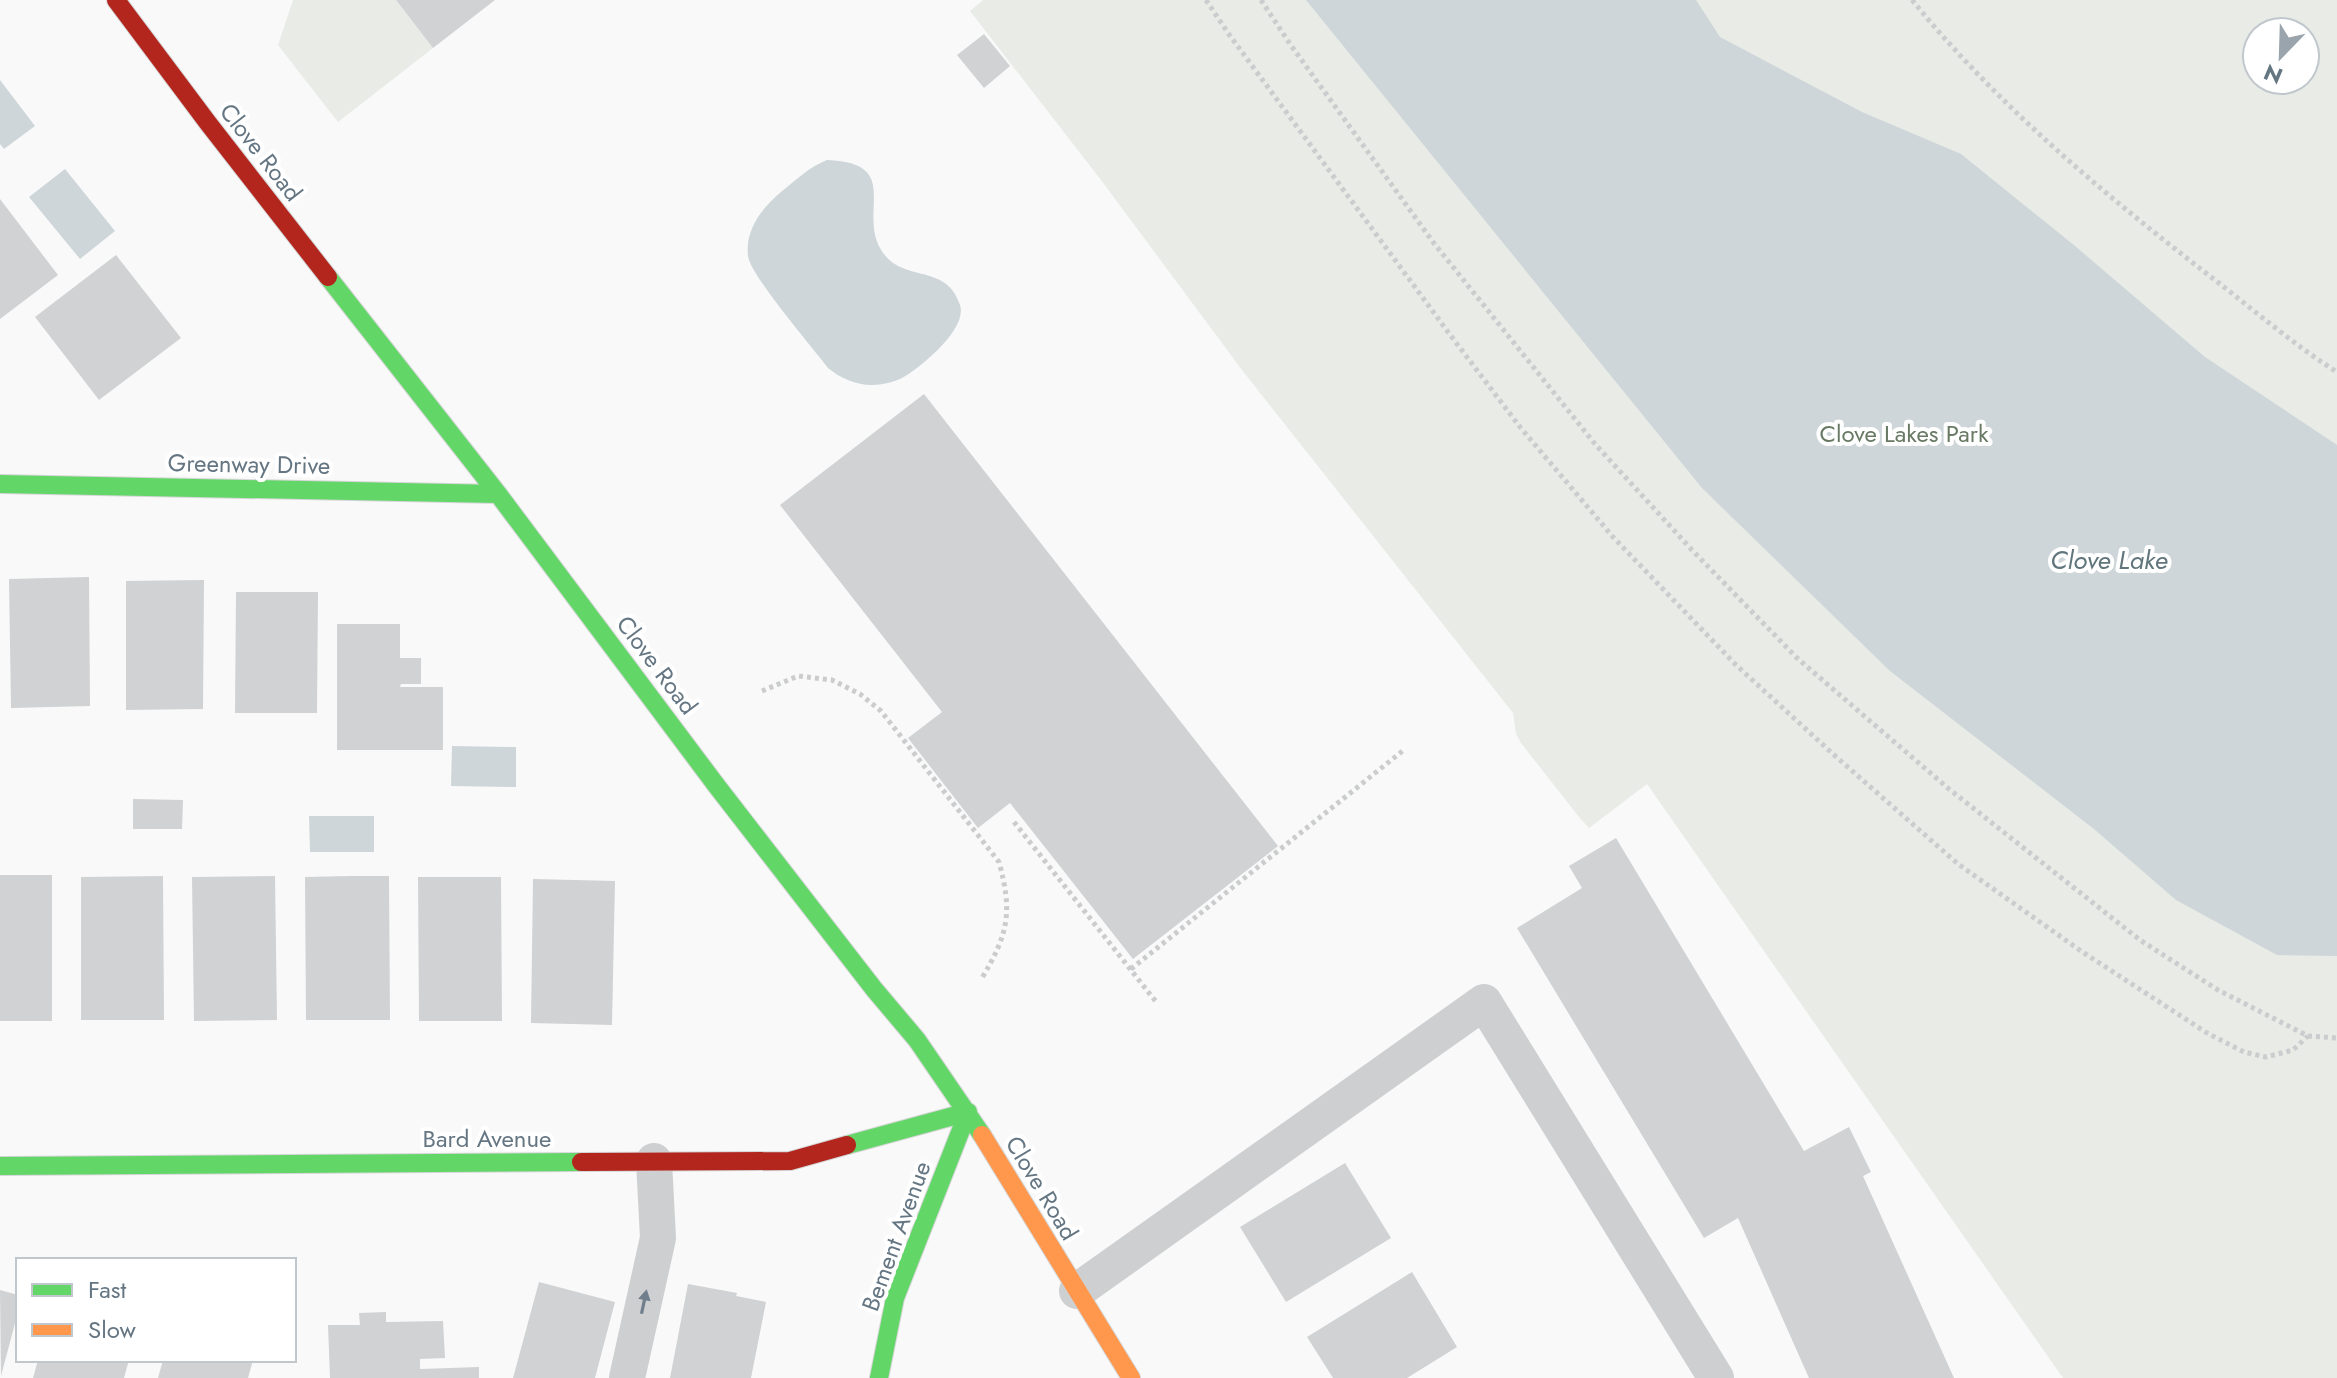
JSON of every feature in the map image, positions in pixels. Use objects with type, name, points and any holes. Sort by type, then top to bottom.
[{"type":"street","name":"Clove Road","points":[[116,0],[208,123],[498,494],[735,809],[917,1040],[968,1112],[1131,1378]]},
{"type":"street","name":"Greenway Drive","points":[[0,484],[498,494]]},
{"type":"street","name":"Bard Avenue","points":[[0,1166],[790,1161],[968,1112]]},
{"type":"street","name":"Bement Avenue","points":[[879,1378],[895,1298],[968,1112]]},
{"type":"lane","points":[[1077,1291],[1484,1002],[1716,1378]]},
{"type":"lane","points":[[627,1378],[658,1238],[654,1161]]},
{"type":"path","points":[[1206,0],[1438,320],[1520,427],[1613,537],[1736,665],[1958,864],[2081,951],[2207,1033],[2244,1052],[2266,1057],[2293,1050],[2308,1036]]},
{"type":"path","points":[[1261,0],[1433,242],[1595,444],[1797,658],[1949,789],[2140,940],[2218,990],[2308,1036],[2337,1038]]},
{"type":"path","points":[[1912,0],[1947,42],[2058,153],[2188,259],[2337,372]]},
{"type":"path","points":[[762,691],[798,676],[832,680],[860,694],[881,711],[999,862],[1006,886],[1008,917],[999,949],[982,978]]},
{"type":"path","points":[[1131,969],[1405,749]]},
{"type":"path","points":[[1014,822],[1157,1003]]},
{"type":"green space","points":[[293,0],[396,0],[433,48],[338,122],[278,45]]},
{"type":"green space","name":"Clove Lakes Park","points":[[983,0],[2337,0],[2337,1378],[2063,1378],[1647,784],[1589,828],[1579,817],[1521,743],[1516,734],[1513,713],[1242,370],[970,11]]},
{"type":"water","name":"Clove Lake","points":[[1306,0],[1696,0],[1720,37],[1862,112],[1961,154],[2205,357],[2337,445],[2337,956],[2277,955],[2176,900],[2094,829],[1890,671],[1702,488]]},
{"type":"water","points":[[0,80],[35,126],[4,149],[0,144]]},
{"type":"water","points":[[827,160],[850,163],[864,170],[871,179],[875,233],[880,248],[889,259],[910,271],[944,283],[953,291],[960,305],[961,315],[957,325],[941,347],[910,373],[892,382],[860,384],[828,368],[770,295],[748,256],[749,237],[761,212],[797,178]]},
{"type":"water","points":[[65,169],[115,231],[80,259],[29,197]]},
{"type":"water","points":[[452,746],[516,747],[516,787],[451,786]]},
{"type":"water","points":[[309,816],[374,816],[374,852],[310,852]]},
{"type":"building","points":[[396,0],[495,0],[433,48]]},
{"type":"building","points":[[984,34],[1010,66],[984,88],[957,55]]},
{"type":"building","points":[[0,199],[58,275],[0,319]]},
{"type":"building","points":[[116,255],[181,338],[99,400],[35,317]]},
{"type":"building","points":[[924,394],[1278,846],[1133,959],[1010,803],[978,828],[908,738],[942,712],[780,505]]},
{"type":"building","points":[[89,577],[90,706],[11,708],[9,579]]},
{"type":"building","points":[[204,580],[203,709],[126,710],[126,581]]},
{"type":"building","points":[[236,592],[318,592],[317,713],[235,713]]},
{"type":"building","points":[[337,624],[400,624],[400,658],[421,658],[421,684],[401,684],[400,687],[443,687],[443,750],[337,750]]},
{"type":"building","points":[[133,799],[183,800],[182,829],[133,829]]},
{"type":"building","points":[[1616,838],[1804,1151],[1849,1127],[1871,1172],[1863,1176],[1954,1378],[1809,1378],[1738,1218],[1704,1238],[1517,928],[1582,888],[1569,866]]},
{"type":"building","points":[[0,875],[52,875],[52,1021],[0,1021]]},
{"type":"building","points":[[163,876],[164,1020],[81,1020],[81,877]]},
{"type":"building","points":[[275,876],[277,1020],[194,1021],[192,877]]},
{"type":"building","points":[[389,876],[390,1020],[306,1020],[305,877]]},
{"type":"building","points":[[418,877],[501,877],[502,1021],[419,1021]]},
{"type":"building","points":[[533,879],[615,881],[612,1025],[531,1023]]},
{"type":"building","points":[[1345,1163],[1391,1238],[1286,1302],[1240,1227]]},
{"type":"building","points":[[1412,1272],[1457,1347],[1407,1378],[1333,1378],[1307,1337]]},
{"type":"building","points":[[539,1282],[615,1302],[595,1378],[513,1378]]},
{"type":"building","points":[[688,1284],[766,1302],[751,1378],[670,1378]]},
{"type":"building","points":[[0,1290],[16,1294],[16,1320],[1,1376]]},
{"type":"building","points":[[386,1312],[386,1322],[443,1321],[445,1358],[420,1359],[420,1369],[479,1367],[479,1378],[330,1378],[328,1325],[360,1325],[359,1313]]},
{"type":"building","points":[[37,1362],[128,1362],[124,1378],[33,1378]]},
{"type":"building","points":[[162,1362],[252,1362],[248,1378],[158,1378]]},
{"type":"traffic: fast","points":[[328,277],[498,494],[716,785],[917,1040],[982,1135]]},
{"type":"traffic: fast","points":[[0,484],[498,494]]},
{"type":"traffic: fast","points":[[847,1145],[968,1112]]},
{"type":"traffic: fast","points":[[879,1378],[895,1298],[968,1112]]},
{"type":"traffic: fast","points":[[0,1166],[581,1162]]},
{"type":"traffic: slow","points":[[982,1135],[1131,1378]]},
{"type":"traffic: jam","points":[[116,0],[328,277]]},
{"type":"traffic: jam","points":[[581,1162],[790,1161],[847,1145]]}]
